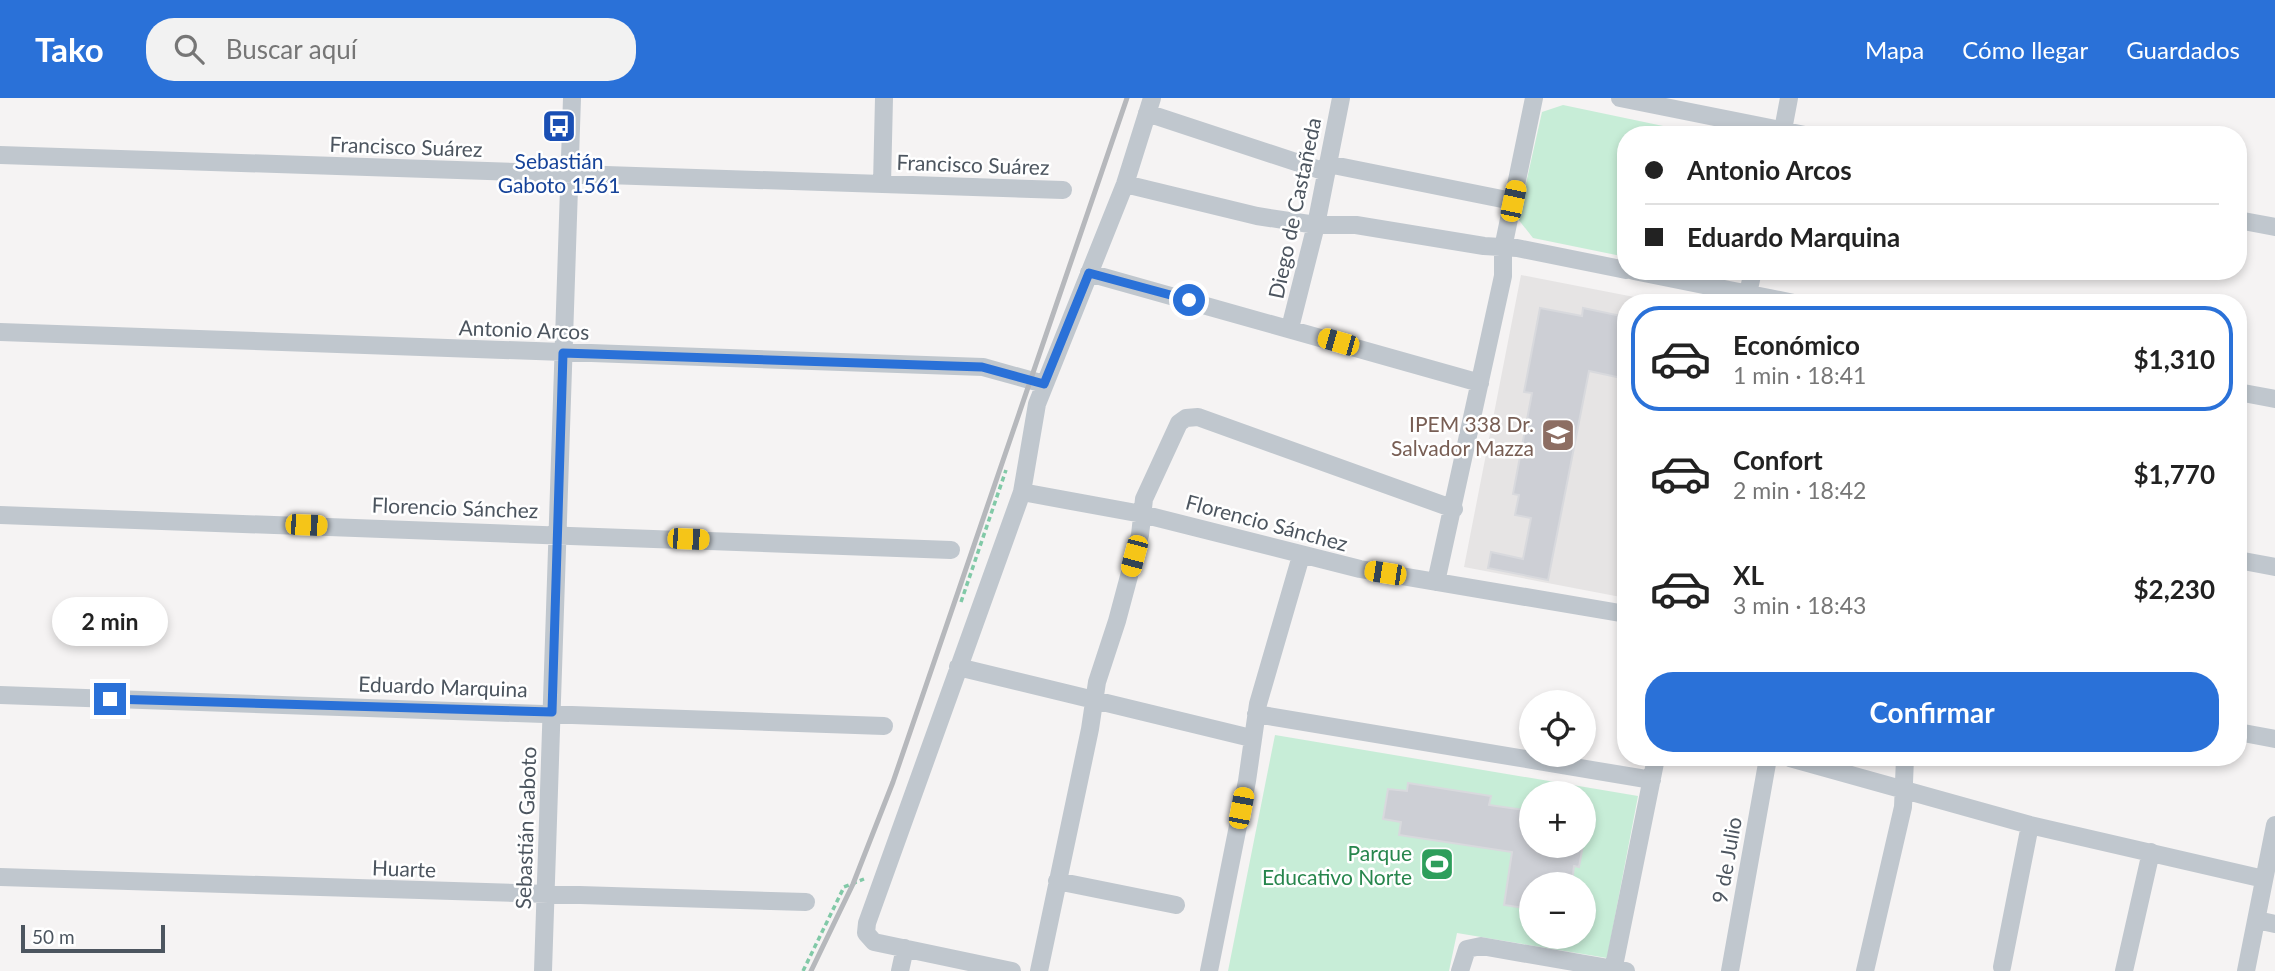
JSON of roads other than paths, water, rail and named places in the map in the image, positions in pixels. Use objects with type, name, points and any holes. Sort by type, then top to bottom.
[{"type":"street","name":"Sebastián Gaboto","points":[[543,971],[572,98]]},
{"type":"street","points":[[882,184],[884,98]]},
{"type":"street","name":"Diego de Castañeda","points":[[1290,328],[1316,225],[1341,98]]},
{"type":"street","points":[[1436,582],[1503,276],[1503,248],[1534,98]]},
{"type":"street","points":[[1620,98],[1750,126]]},
{"type":"street","points":[[1784,126],[1789,98]]},
{"type":"street","points":[[1012,971],[869,940],[867,923],[1022,492],[1033,420],[1044,384],[1125,184],[1149,106],[1327,168],[1513,201]]},
{"type":"street","name":"Francisco Suárez","points":[[0,155],[1063,190]]},
{"type":"street","points":[[1125,184],[1219,209],[1316,225],[1356,225],[1617,268]]},
{"type":"street","points":[[2247,222],[2275,227]]},
{"type":"street","points":[[1089,273],[1480,383]]},
{"type":"street","points":[[1672,280],[1730,294]]},
{"type":"street","name":"Antonio Arcos","points":[[0,332],[982,367],[1044,384]]},
{"type":"street","points":[[2247,394],[2275,399]]},
{"type":"street","points":[[1038,971],[1090,729],[1092,701],[1120,608],[1144,499],[1172,432],[1179,423],[1193,416],[1454,509]]},
{"type":"street","name":"Florencio Sánchez","points":[[1022,492],[1142,513],[1301,556],[1617,612]]},
{"type":"street","name":"Florencio Sánchez","points":[[0,515],[951,550]]},
{"type":"street","points":[[1209,971],[1247,781],[1256,714],[1301,556]]},
{"type":"street","points":[[2247,561],[2275,567]]},
{"type":"street","points":[[958,667],[1251,738]]},
{"type":"street","name":"Eduardo Marquina","points":[[0,695],[552,712],[884,726]]},
{"type":"street","points":[[1256,714],[1652,780]]},
{"type":"street","points":[[2247,734],[2275,739]]},
{"type":"street","points":[[1460,971],[1467,949],[1481,946],[1618,970],[1655,766]]},
{"type":"street","name":"9 de Julio","points":[[1730,971],[1767,766]]},
{"type":"street","points":[[1820,766],[2030,825],[2264,879]]},
{"type":"street","points":[[1865,971],[1903,807],[1904,766]]},
{"type":"street","points":[[2002,967],[2030,825]]},
{"type":"street","points":[[2246,971],[2275,825]]},
{"type":"street","points":[[2124,971],[2151,852]]},
{"type":"street","name":"Huarte","points":[[0,877],[806,902]]},
{"type":"street","points":[[1057,881],[1176,905]]},
{"type":"street","points":[[2257,920],[2275,924]]},
{"type":"street","points":[[900,971],[905,948]]},
{"type":"railway","points":[[811,971],[853,884],[893,782],[1127,98]]},
{"type":"place","name":"Sebastián Gaboto 1561","points":[[559,126]]},
{"type":"place","name":"IPEM 338 Dr. Salvador Mazza","points":[[1558,435]]},
{"type":"place","name":"Parque Educativo Norte","points":[[1437,864]]}]
